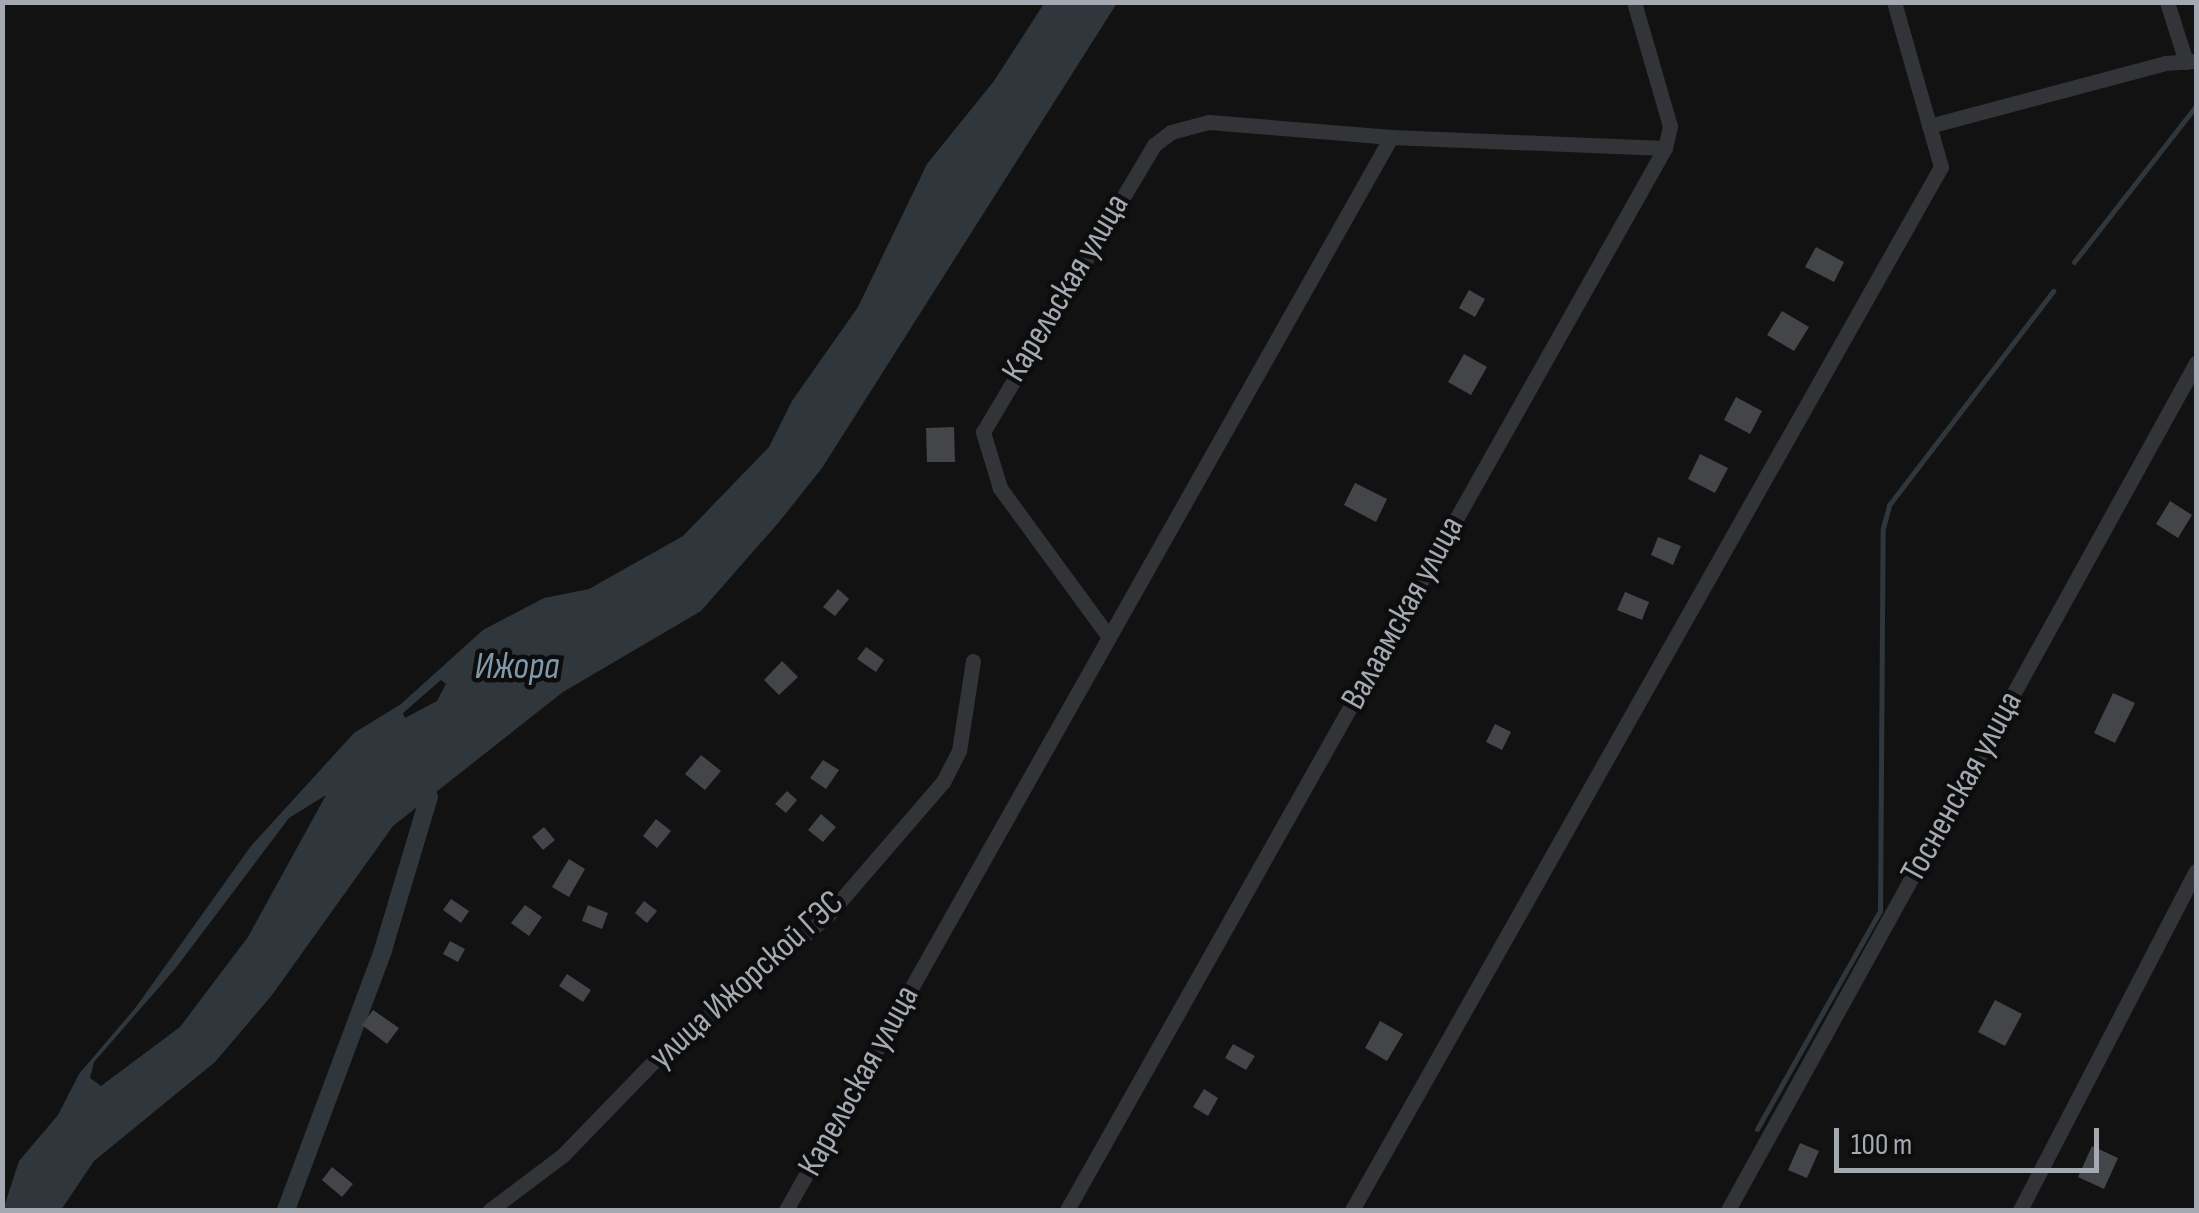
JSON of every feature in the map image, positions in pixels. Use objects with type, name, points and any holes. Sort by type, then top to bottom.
[{"type":"street","points":[[1634,2],[1670,126],[1665,148]]},
{"type":"street","points":[[1352,1210],[1941,167],[1894,2]]},
{"type":"street","points":[[1930,126],[2191,62],[2167,2]]},
{"type":"street","name":"Карельская улица","points":[[1109,637],[1000,488],[984,448],[988,418],[1134,174],[1171,132],[1209,122],[1391,138],[1665,148]]},
{"type":"street","name":"Карельская улица","points":[[786,1210],[1391,138]]},
{"type":"street","name":"Валаамская улица","points":[[1067,1210],[1665,148]]},
{"type":"street","name":"Тосненская улица","points":[[1728,1210],[2196,363]]},
{"type":"street","name":"улица Ижорской ГЭС","points":[[490,1210],[563,1155],[656,1059],[828,915],[943,782],[959,751],[973,662]]},
{"type":"street","points":[[2020,1210],[2196,871]]},
{"type":"water","name":"Ижора","points":[[1045,2],[1117,3],[822,468],[701,611],[563,692],[393,826],[272,995],[215,1062],[94,1161],[61,1210],[3,1210],[19,1161],[58,1115],[79,1074],[136,1007],[251,846],[354,733],[401,704],[483,630],[544,598],[589,589],[683,536],[769,447],[792,401],[858,307],[927,164],[994,81]],"holes":[[[441,680],[446,684],[437,701],[405,718],[403,713]],[[326,795],[248,937],[180,1027],[101,1086],[90,1078],[94,1062],[175,969],[289,818]]]},
{"type":"building","points":[[1816,247],[1844,262],[1834,282],[1805,267]]},
{"type":"building","points":[[1469,290],[1485,299],[1475,317],[1459,308]]},
{"type":"building","points":[[1782,311],[1809,327],[1794,351],[1767,335]]},
{"type":"building","points":[[1464,354],[1487,367],[1471,395],[1448,382]]},
{"type":"building","points":[[1736,397],[1762,411],[1750,434],[1724,420]]},
{"type":"building","points":[[954,427],[955,462],[927,462],[926,428]]},
{"type":"building","points":[[1700,454],[1728,468],[1715,493],[1688,479]]},
{"type":"building","points":[[1355,483],[1387,499],[1376,522],[1344,505]]},
{"type":"building","points":[[2170,501],[2192,515],[2178,538],[2156,524]]},
{"type":"building","points":[[1658,537],[1681,546],[1673,565],[1651,555]]},
{"type":"building","points":[[838,589],[849,599],[835,616],[823,607]]},
{"type":"building","points":[[1625,592],[1649,602],[1642,620],[1617,610]]},
{"type":"building","points":[[866,647],[884,660],[876,672],[857,659]]},
{"type":"building","points":[[782,661],[798,677],[779,695],[764,680]]},
{"type":"building","points":[[2113,693],[2135,703],[2115,743],[2094,733]]},
{"type":"building","points":[[1495,724],[1511,732],[1502,750],[1486,742]]},
{"type":"building","points":[[701,755],[721,771],[705,790],[685,774]]},
{"type":"building","points":[[823,760],[839,770],[826,789],[810,778]]},
{"type":"building","points":[[787,791],[797,800],[786,813],[775,804]]},
{"type":"building","points":[[821,814],[836,827],[823,842],[808,830]]},
{"type":"building","points":[[656,819],[671,831],[657,848],[643,836]]},
{"type":"building","points":[[544,827],[555,840],[543,850],[532,837]]},
{"type":"building","points":[[569,859],[585,869],[569,897],[552,887]]},
{"type":"building","points":[[451,899],[469,911],[461,923],[443,910]]},
{"type":"building","points":[[644,901],[657,911],[647,923],[635,913]]},
{"type":"building","points":[[525,905],[542,917],[529,936],[511,923]]},
{"type":"building","points":[[588,905],[608,913],[602,929],[582,921]]},
{"type":"building","points":[[450,941],[465,949],[458,962],[443,954]]},
{"type":"building","points":[[567,974],[591,990],[583,1002],[559,986]]},
{"type":"building","points":[[1995,1000],[2022,1014],[2005,1046],[1978,1032]]},
{"type":"building","points":[[373,1010],[399,1028],[387,1044],[362,1025]]},
{"type":"building","points":[[1380,1021],[1403,1034],[1387,1061],[1365,1048]]},
{"type":"building","points":[[1233,1044],[1255,1056],[1246,1070],[1225,1058]]},
{"type":"building","points":[[1204,1089],[1218,1098],[1208,1116],[1193,1107]]},
{"type":"building","points":[[1800,1143],[1819,1151],[1807,1178],[1788,1170]]},
{"type":"building","points":[[2092,1146],[2118,1158],[2104,1189],[2078,1177]]},
{"type":"building","points":[[332,1167],[353,1184],[342,1197],[322,1180]]},
{"type":"waterway","points":[[2074,262],[2196,106]]},
{"type":"waterway","points":[[1757,1129],[1880,911],[1883,528],[1889,505],[2053,291]]},
{"type":"waterway","points":[[286,1210],[383,950],[429,797]]}]
